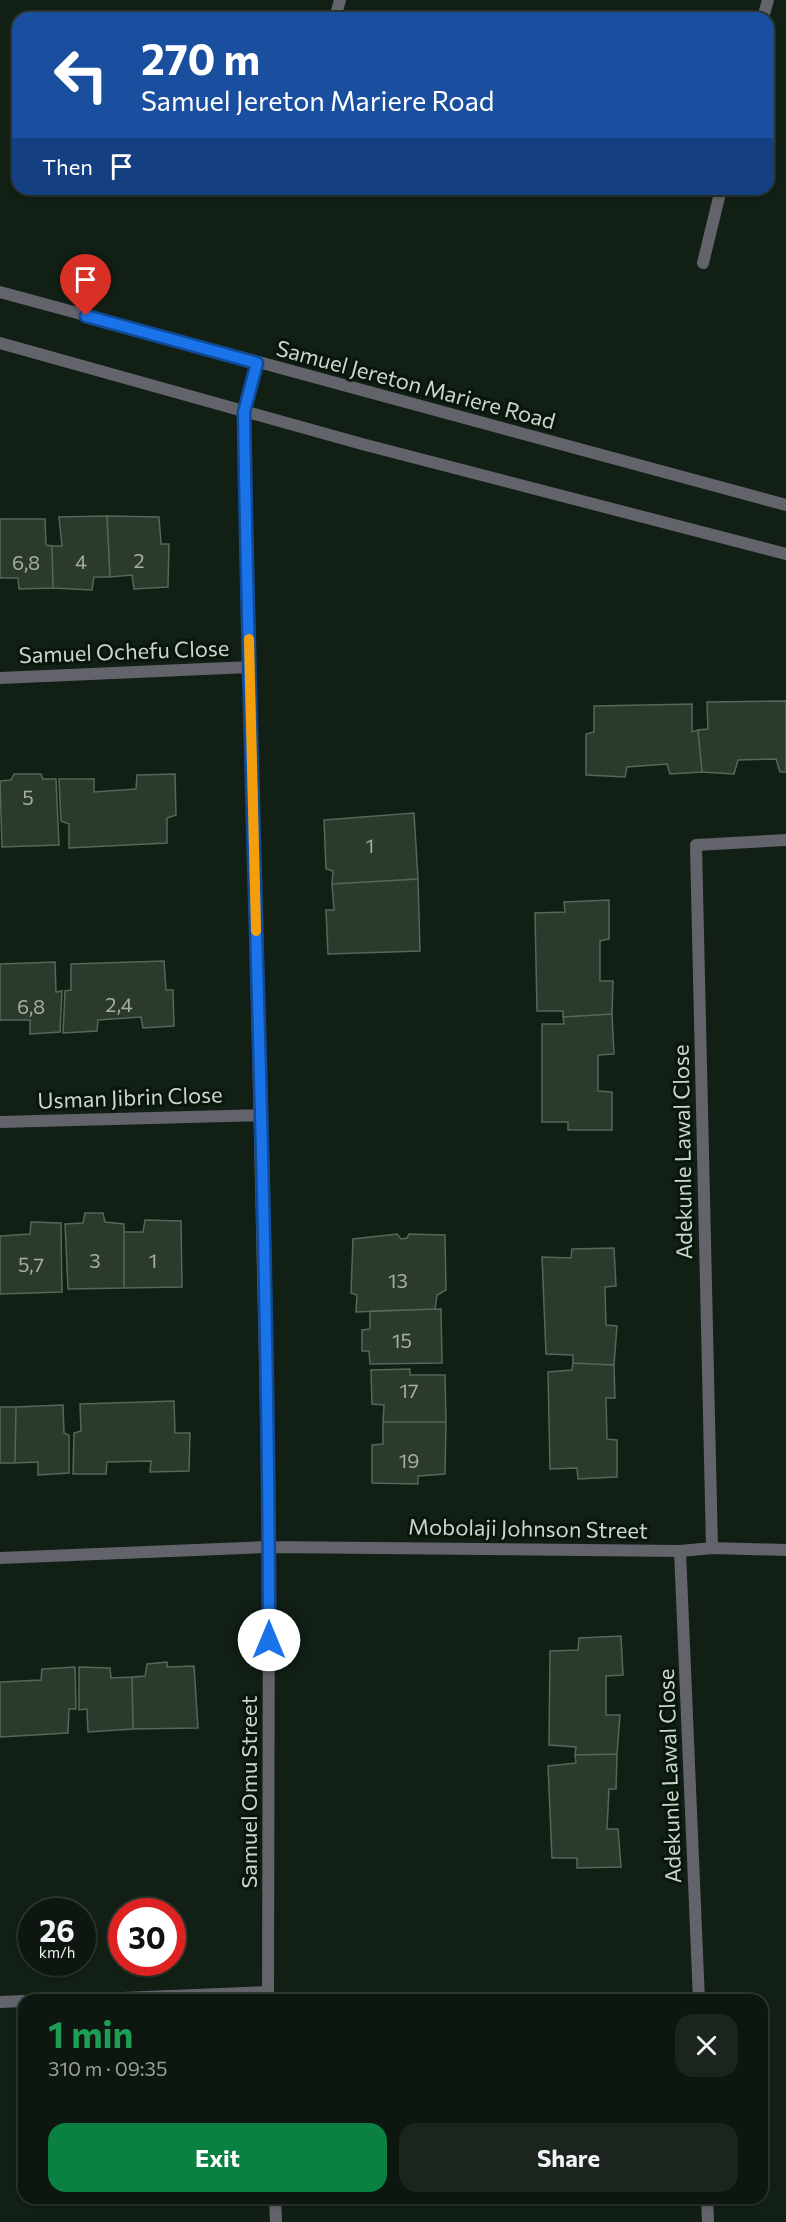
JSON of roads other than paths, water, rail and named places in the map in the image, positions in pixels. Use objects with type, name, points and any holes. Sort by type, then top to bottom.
[{"type":"street","points":[[703,263],[720,195]]},
{"type":"street","name":"Samuel Jereton Mariere Road","points":[[0,292],[786,505]]},
{"type":"street","points":[[0,344],[244,412],[786,554]]},
{"type":"street","name":"Samuel Omu Street","points":[[257,363],[244,412],[269,1547],[268,1994]]},
{"type":"street","name":"Samuel Ochefu Close","points":[[0,678],[250,667]]},
{"type":"street","name":"Adekunle Lawal Close","points":[[712,1548],[696,845],[786,840]]},
{"type":"street","name":"Usman Jibrin Close","points":[[0,1122],[261,1114]]},
{"type":"street","name":"Mobolaji Johnson Street","points":[[0,1558],[269,1547],[786,1550]]},
{"type":"street","name":"Adekunle Lawal Close","points":[[680,1551],[699,1994]]},
{"type":"street","points":[[0,2002],[18,2001]]},
{"type":"street","points":[[275,2204],[276,2222]]},
{"type":"street","points":[[707,2204],[708,2222]]}]
